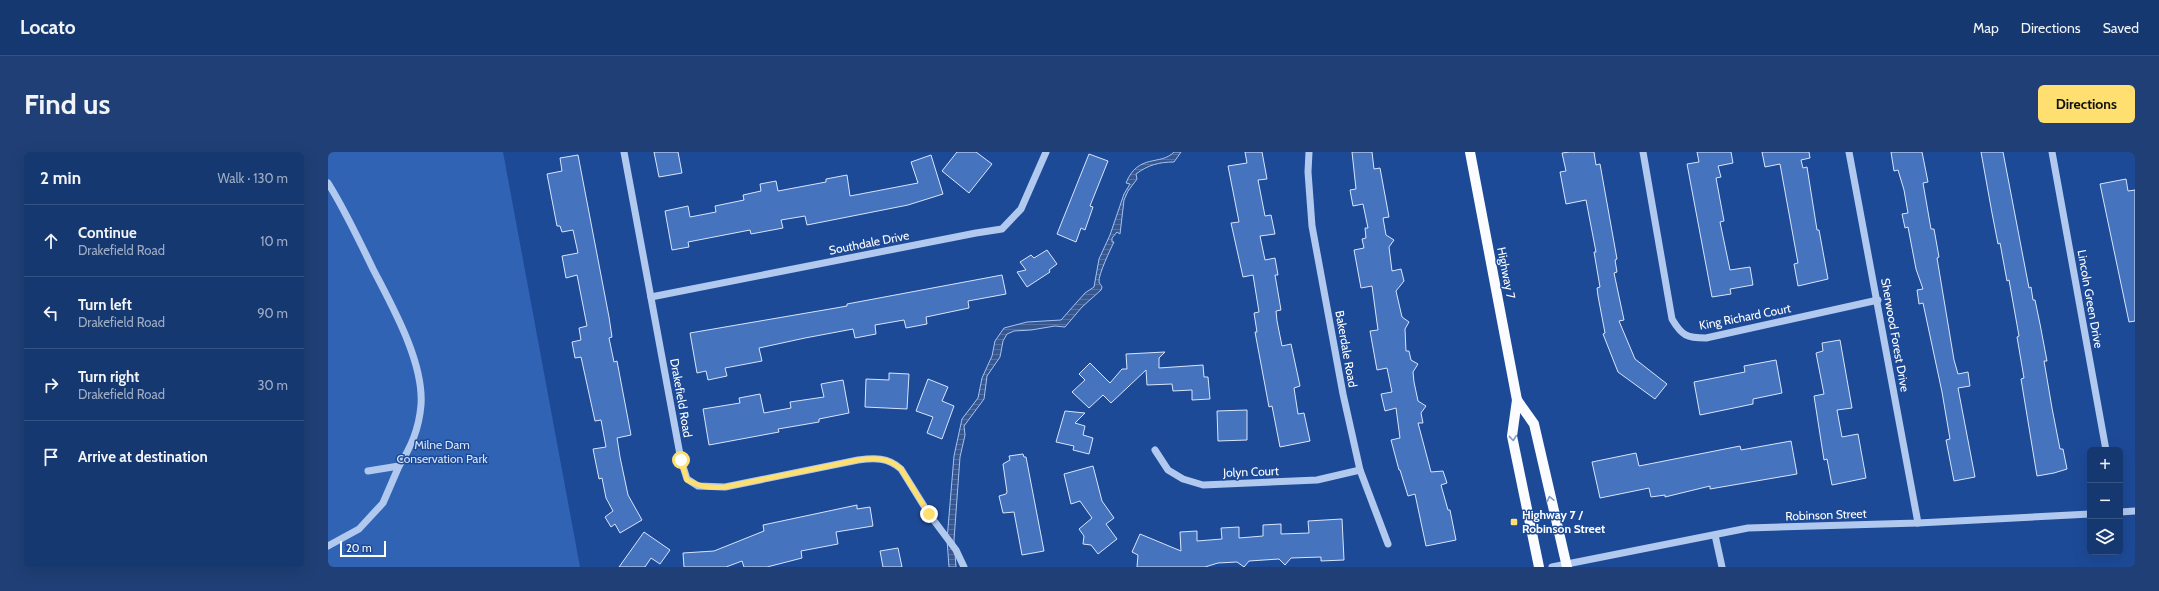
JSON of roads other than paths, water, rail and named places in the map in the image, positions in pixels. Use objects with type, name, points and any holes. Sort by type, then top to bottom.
[{"type":"main road","name":"Highway 7","points":[[1470,152],[1517,400],[1512,436],[1539,567]]},
{"type":"main road","name":"Highway 7","points":[[1517,400],[1534,424],[1566,566]]},
{"type":"street","name":"Drakefield Road","points":[[624,152],[681,460],[687,480],[698,486],[725,487],[858,460],[875,458],[886,460],[895,463],[901,469],[929,514],[956,550],[964,567]]},
{"type":"street","name":"Southdale Drive","points":[[651,297],[976,233],[1002,230],[1021,209],[1046,152]]},
{"type":"street","name":"Bakerdale Road","points":[[1309,152],[1308,172],[1312,226],[1343,394],[1360,470],[1388,544]]},
{"type":"street","name":"King Richard Court","points":[[1642,152],[1672,319],[1680,332],[1693,338],[1706,338],[1878,300]]},
{"type":"street","name":"Sherwood Forest Drive","points":[[1849,152],[1878,300],[1918,523]]},
{"type":"street","name":"Lincoln Green Drive","points":[[2052,152],[2105,447]]},
{"type":"street","points":[[328,183],[341,204],[401,324],[416,365],[421,404],[413,444],[399,466],[383,503],[359,529],[328,546]]},
{"type":"street","name":"Jolyn Court","points":[[1155,450],[1168,470],[1183,479],[1203,485],[1317,480],[1360,470]]},
{"type":"street","points":[[368,471],[399,466]]},
{"type":"street","points":[[2123,512],[2135,512]]},
{"type":"street","name":"Robinson Street","points":[[1566,566],[1748,528],[1918,523],[2087,514]]},
{"type":"street","points":[[1715,535],[1722,567]]},
{"type":"street","points":[[1552,567],[1566,566]]},
{"type":"place","name":"Highway 7 / Robinson Street","points":[[1514,522]]},
{"type":"park label","name":"Milne Dam Conservation Park","points":[[442,452]]}]
